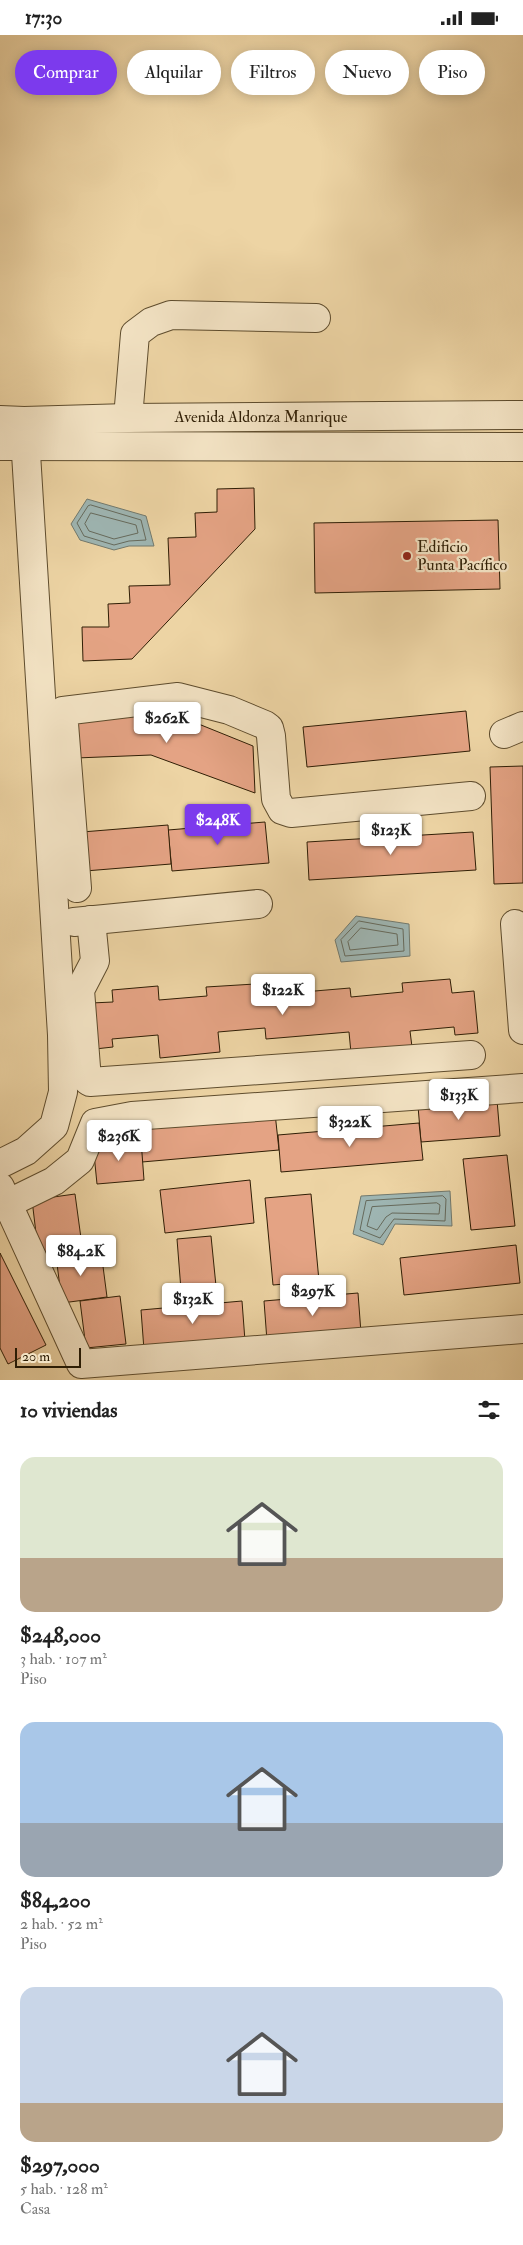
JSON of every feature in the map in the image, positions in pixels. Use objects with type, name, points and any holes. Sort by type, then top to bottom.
[{"type":"street","points":[[128,418],[135,334],[151,322],[170,315],[316,318]]},
{"type":"street","name":"Avenida Aldonza Manrique","points":[[12,434],[128,418],[523,415]]},
{"type":"street","points":[[12,434],[59,799],[78,888]]},
{"type":"street","name":"Avenida Aldonza Manrique","points":[[12,434],[523,447]]},
{"type":"street","points":[[0,1164],[26,1151],[54,1126],[63,1092],[55,923],[63,711],[178,697],[229,710],[269,728],[276,799],[282,810],[290,813],[471,796]]},
{"type":"street","points":[[55,923],[258,904]]},
{"type":"street","points":[[91,920],[95,961],[80,990],[87,1080],[90,1082],[471,1055]]},
{"type":"street","points":[[515,924],[523,1030]]},
{"type":"street","points":[[523,1088],[132,1116],[94,1123],[80,1160],[54,1181],[4,1195],[80,1364],[523,1329]]},
{"type":"water","points":[[87,499],[146,516],[154,546],[129,546],[114,550],[80,540],[71,524]]},
{"type":"water","points":[[356,916],[409,924],[410,956],[341,962],[335,940]]},
{"type":"water","points":[[450,1191],[452,1226],[395,1224],[383,1245],[353,1234],[361,1196]]},
{"type":"building","points":[[254,488],[255,529],[132,659],[83,661],[82,627],[109,627],[108,604],[130,603],[129,586],[170,585],[168,538],[196,537],[195,513],[217,512],[217,489]]},
{"type":"building","name":"Edificio Punta Pacífico","points":[[498,520],[500,589],[315,593],[314,523]]},
{"type":"building","points":[[159,708],[253,746],[255,793],[151,755],[76,758],[72,721]]},
{"type":"building","points":[[466,711],[470,751],[307,767],[303,727]]},
{"type":"building","points":[[523,766],[523,883],[494,884],[490,767]]},
{"type":"building","points":[[265,822],[269,863],[172,871],[168,830]]},
{"type":"building","points":[[168,825],[171,864],[85,871],[82,832]]},
{"type":"building","points":[[473,832],[476,870],[309,880],[307,842]]},
{"type":"building","points":[[450,979],[452,993],[474,991],[478,1033],[455,1035],[454,1027],[410,1031],[412,1047],[351,1053],[349,1032],[266,1039],[265,1028],[218,1032],[220,1052],[160,1058],[158,1035],[112,1039],[113,1047],[95,1049],[91,1003],[113,1002],[112,990],[158,986],[159,1000],[207,996],[206,987],[255,984],[256,996],[350,988],[351,997],[403,992],[402,983]]},
{"type":"building","points":[[497,1100],[500,1136],[421,1142],[418,1106]]},
{"type":"building","points":[[275,1113],[279,1150],[142,1162],[139,1125]]},
{"type":"building","points":[[419,1123],[423,1160],[281,1172],[278,1135]]},
{"type":"building","points":[[141,1140],[144,1180],[97,1184],[93,1144]]},
{"type":"building","points":[[507,1155],[515,1226],[471,1230],[463,1159]]},
{"type":"building","points":[[250,1180],[254,1223],[165,1233],[160,1190]]},
{"type":"building","points":[[75,1194],[83,1253],[39,1258],[32,1200]]},
{"type":"building","points":[[311,1194],[319,1281],[273,1285],[265,1198]]},
{"type":"building","points":[[211,1236],[216,1286],[181,1290],[177,1239]]},
{"type":"building","points":[[516,1245],[520,1283],[404,1295],[400,1258]]},
{"type":"building","points":[[101,1251],[107,1297],[62,1303],[56,1256]]},
{"type":"building","points":[[0,1253],[46,1345],[8,1364],[0,1348]]},
{"type":"building","points":[[358,1293],[361,1333],[267,1341],[264,1301]]},
{"type":"building","points":[[120,1296],[126,1344],[86,1348],[80,1301]]},
{"type":"building","points":[[242,1301],[245,1341],[144,1350],[141,1310]]},
{"type":"place","name":"Edificio Punta Pacífico","points":[[407,556]]}]
